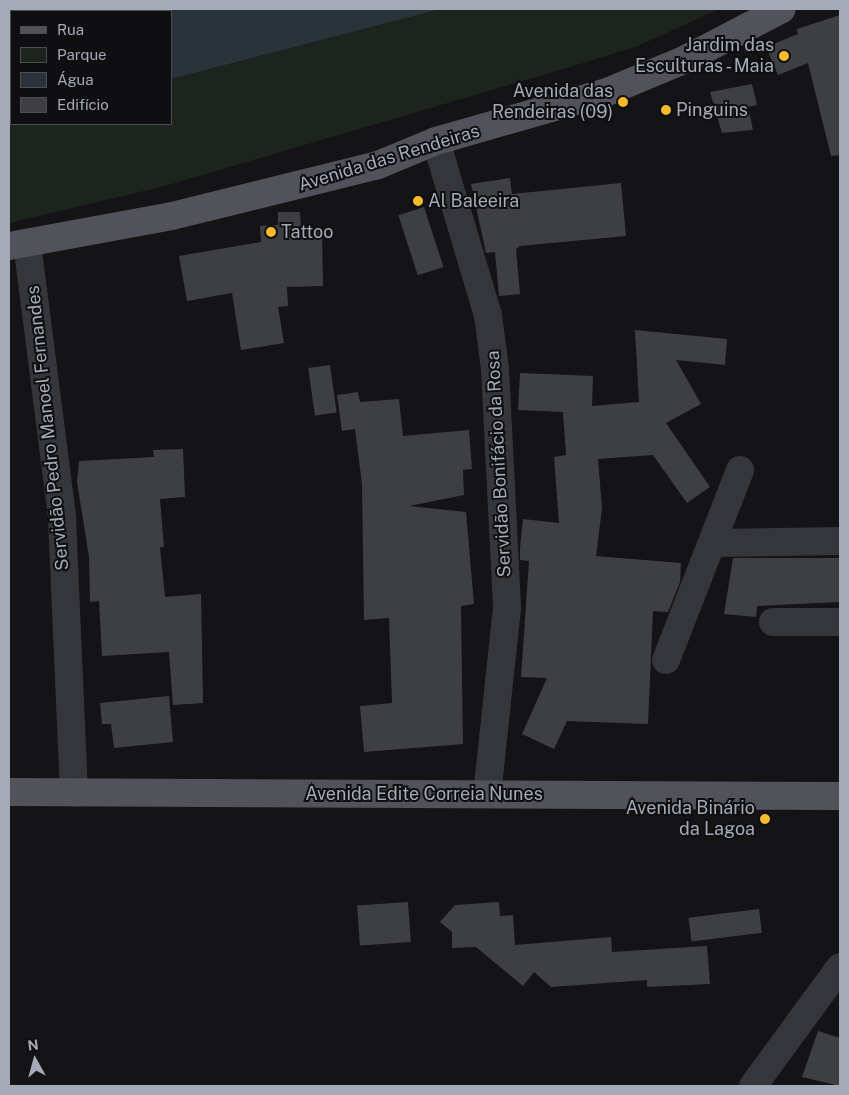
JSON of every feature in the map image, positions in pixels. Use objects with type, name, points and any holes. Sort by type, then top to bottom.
[{"type":"main road","name":"Avenida das Rendeiras","points":[[18,245],[311,184],[378,165],[436,141],[607,92],[684,60],[782,9]]},
{"type":"main road","name":"Avenida Edite Correia Nunes","points":[[9,792],[840,796]]},
{"type":"street","name":"Servidão Bonifácio da Rosa","points":[[436,141],[488,315],[495,368],[506,608],[487,794]]},
{"type":"street","name":"Servidão Pedro Manoel Fernandes","points":[[18,245],[62,518],[74,793]]},
{"type":"street","points":[[666,660],[715,543],[740,470]]},
{"type":"street","points":[[715,543],[840,541]]},
{"type":"street","points":[[774,622],[840,622]]},
{"type":"street","points":[[753,1086],[836,981]]},
{"type":"green space","points":[[441,9],[719,9],[638,46],[570,67],[165,186],[9,223],[9,111],[10,125],[172,125],[172,79]]},
{"type":"water","points":[[9,9],[441,9],[172,79],[172,10],[10,10],[9,111]]},
{"type":"building","points":[[840,15],[840,155],[831,156],[808,63],[778,75],[766,47],[798,34],[797,29]]},
{"type":"building","points":[[752,84],[757,105],[748,107],[753,130],[722,133],[710,92]]},
{"type":"building","points":[[510,178],[512,194],[621,183],[626,236],[520,246],[516,249],[520,294],[499,296],[495,252],[486,253],[471,184]]},
{"type":"building","points":[[424,207],[443,267],[418,275],[398,215]]},
{"type":"building","points":[[278,212],[300,212],[301,230],[322,230],[323,286],[287,287],[288,306],[278,307],[284,343],[241,350],[232,293],[187,301],[179,256],[261,242],[260,226],[278,225]]},
{"type":"building","points":[[635,330],[727,339],[725,365],[676,360],[701,404],[666,423],[710,487],[687,503],[653,455],[598,459],[602,508],[596,556],[681,563],[680,582],[668,612],[653,611],[648,724],[567,721],[554,749],[522,734],[547,678],[521,677],[529,561],[520,560],[520,548],[523,519],[559,523],[554,457],[566,455],[563,412],[518,410],[520,373],[593,376],[592,406],[639,402]]},
{"type":"building","points":[[330,365],[337,413],[315,416],[308,368]]},
{"type":"building","points":[[358,392],[360,402],[399,399],[403,436],[469,430],[472,469],[463,470],[464,495],[409,506],[466,512],[474,604],[461,606],[463,744],[364,752],[360,706],[392,703],[389,618],[364,620],[362,484],[355,429],[342,431],[337,395]]},
{"type":"building","points":[[183,449],[185,497],[160,499],[164,547],[160,547],[165,597],[201,594],[203,703],[173,705],[169,652],[102,656],[99,601],[90,602],[89,557],[77,482],[79,461],[154,457],[153,450]]},
{"type":"building","points":[[733,558],[840,558],[840,602],[757,606],[756,617],[724,614]]},
{"type":"building","points":[[169,696],[173,742],[114,748],[111,724],[102,724],[100,703]]},
{"type":"building","points":[[408,902],[411,942],[360,945],[357,906]]},
{"type":"building","points":[[499,902],[500,916],[513,915],[515,945],[611,937],[612,952],[707,946],[710,984],[647,987],[647,980],[551,987],[534,972],[523,986],[476,947],[452,948],[452,932],[440,922],[455,905]]},
{"type":"building","points":[[759,909],[762,933],[691,941],[689,918]]},
{"type":"building","points":[[818,1031],[840,1038],[840,1086],[802,1077]]},
{"type":"place","name":"Jardim das Esculturas - Maia","points":[[784,56]]},
{"type":"place","name":"Avenida das Rendeiras (09)","points":[[623,102]]},
{"type":"place","name":"Pinguins","points":[[666,110]]},
{"type":"place","name":"Al Baleeira","points":[[418,201]]},
{"type":"place","name":"Tattoo","points":[[271,232]]},
{"type":"place","name":"Avenida Binário da Lagoa","points":[[765,819]]}]
